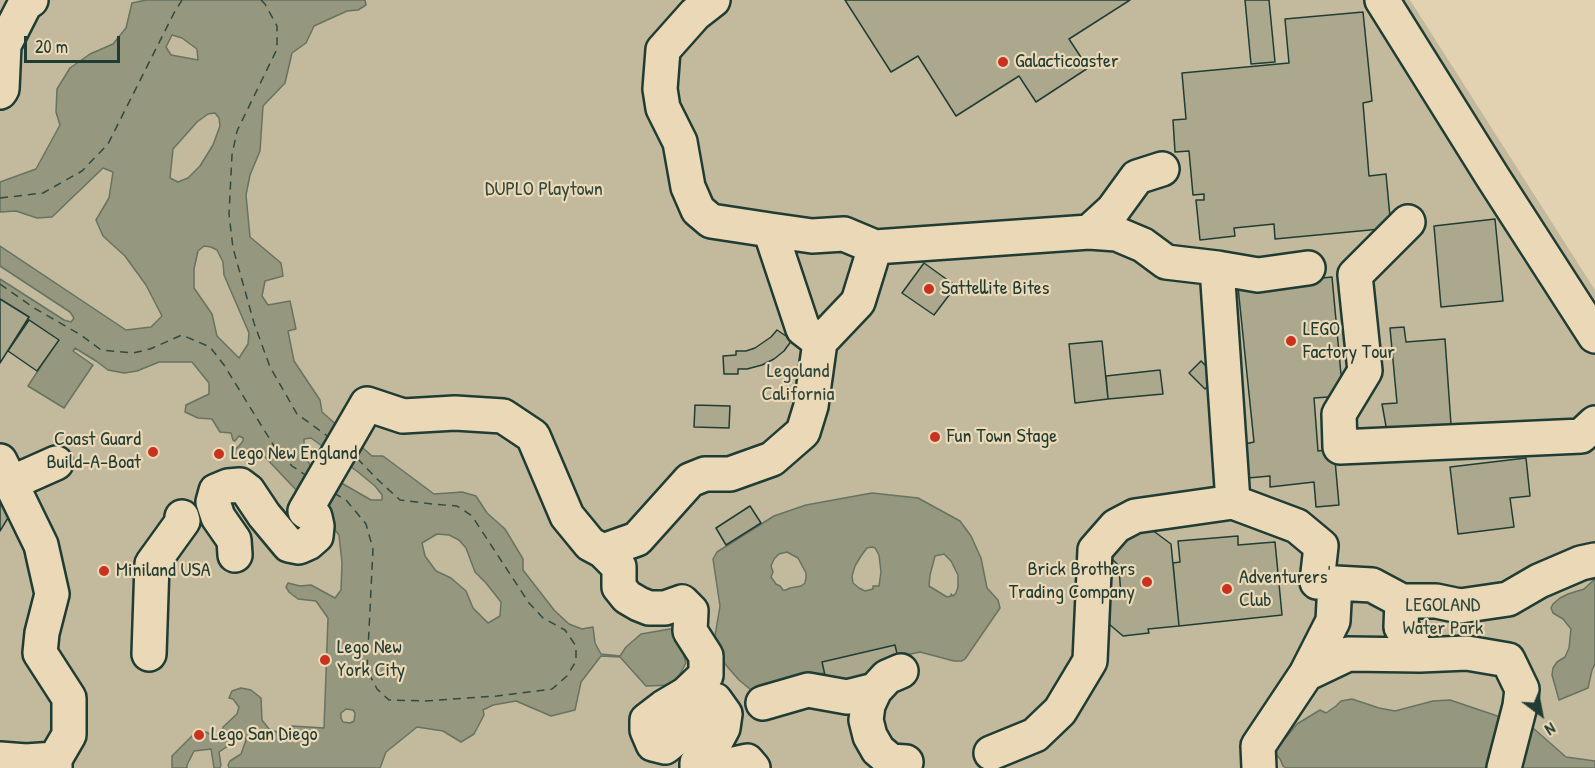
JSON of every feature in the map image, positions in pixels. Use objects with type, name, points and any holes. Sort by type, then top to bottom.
[{"type":"street","points":[[712,0],[695,14],[663,50],[660,88],[663,108],[680,142],[688,187],[698,210],[711,221],[812,236],[844,234],[874,247],[1089,231],[1117,234],[1143,245],[1166,262],[1258,275],[1308,268]]},
{"type":"street","points":[[1382,0],[1595,336]]},
{"type":"street","points":[[0,92],[4,45],[25,1]]},
{"type":"street","points":[[1089,231],[1113,210],[1137,177],[1162,169]]},
{"type":"street","points":[[1408,222],[1355,275],[1365,372],[1339,414],[1340,447],[1581,436],[1595,423]]},
{"type":"street","points":[[770,230],[803,329],[820,342]]},
{"type":"street","points":[[603,551],[637,539],[690,480],[705,474],[730,474],[772,459],[803,432],[811,406],[820,342],[858,302],[874,247]]},
{"type":"street","points":[[1217,268],[1233,502]]},
{"type":"street","points":[[235,555],[234,540],[218,517],[213,502],[216,490],[240,485],[248,491],[289,545],[299,547],[308,543],[316,536],[317,526],[315,517],[303,514],[367,404],[403,416],[455,413],[503,416],[533,436],[567,516],[590,544],[603,551],[619,567],[619,587],[627,597],[649,608],[665,608],[682,602],[691,612],[690,631],[706,656],[706,675],[687,694],[647,720],[647,730],[653,744],[665,747],[685,731],[702,708],[714,700],[725,714],[723,728],[709,754],[697,763],[697,768]]},
{"type":"street","points":[[0,759],[55,764],[69,735],[69,698],[40,653],[42,633],[52,594],[41,545],[6,472],[56,463]]},
{"type":"street","points":[[991,753],[1035,735],[1060,711],[1090,661],[1095,550],[1116,526],[1136,516],[1233,502],[1297,526],[1321,546],[1317,582],[1372,585],[1401,601],[1436,601],[1460,606],[1508,599],[1539,581],[1581,563],[1595,560]]},
{"type":"street","points":[[149,654],[152,564],[183,521],[182,517]]},
{"type":"street","points":[[1259,768],[1258,746],[1306,674],[1333,621],[1335,583]]},
{"type":"street","points":[[1401,601],[1401,627],[1420,656]]},
{"type":"street","points":[[1306,674],[1348,654],[1420,656],[1467,653],[1508,660],[1522,689],[1520,706],[1506,759]]},
{"type":"street","points":[[763,703],[808,690],[847,697],[888,680],[868,705],[866,720],[870,736],[878,750],[891,761],[906,762]]},
{"type":"street","points":[[725,768],[747,761],[753,768]]},
{"type":"green space","name":"Legoland California","points":[[0,0],[1410,0],[1595,290],[1595,768],[0,768]]},
{"type":"shaded area","points":[[146,0],[365,0],[366,5],[358,10],[347,11],[314,26],[306,43],[292,53],[285,83],[263,106],[260,151],[250,175],[246,195],[250,237],[281,263],[283,276],[265,281],[262,296],[268,305],[290,301],[296,329],[288,331],[294,361],[320,400],[322,412],[372,456],[383,456],[434,494],[462,492],[476,496],[487,513],[505,529],[523,559],[523,570],[554,610],[569,624],[582,629],[593,627],[595,643],[601,654],[620,656],[626,647],[641,634],[676,628],[686,663],[674,685],[646,686],[620,657],[601,656],[581,682],[575,710],[551,716],[516,701],[493,705],[483,710],[484,715],[474,734],[461,742],[443,731],[417,727],[386,752],[380,768],[229,768],[230,761],[241,754],[246,740],[243,733],[237,732],[228,746],[219,752],[220,768],[214,768],[211,749],[194,751],[187,768],[172,768],[172,756],[193,735],[206,732],[215,737],[221,735],[223,727],[237,714],[239,707],[233,699],[229,698],[232,691],[241,688],[251,690],[261,698],[262,720],[269,729],[277,732],[289,730],[292,726],[324,728],[328,618],[316,601],[298,599],[286,587],[288,583],[300,586],[311,585],[335,598],[341,590],[342,563],[339,535],[319,510],[300,494],[264,456],[252,459],[234,457],[234,450],[243,438],[239,436],[235,441],[231,433],[220,432],[212,419],[198,418],[185,412],[186,405],[209,394],[209,383],[192,362],[159,362],[137,371],[124,373],[108,370],[75,348],[73,351],[93,365],[64,408],[28,386],[58,340],[28,319],[29,317],[0,299],[0,279],[64,320],[71,322],[74,318],[70,312],[0,266],[0,246],[126,330],[151,327],[162,316],[146,285],[125,256],[103,236],[96,220],[109,198],[113,172],[103,168],[52,217],[37,218],[16,211],[0,212],[0,182],[36,169],[60,125],[56,112],[57,89],[70,68],[90,54],[113,44],[126,28],[132,3]],"holes":[[[172,35],[182,38],[197,49],[198,60],[171,55],[166,47]],[[215,113],[219,118],[220,126],[213,145],[200,166],[188,178],[178,182],[170,178],[173,149],[197,122],[208,114]],[[204,246],[217,250],[223,262],[224,275],[249,333],[248,344],[239,358],[217,336],[212,314],[194,288],[194,269],[198,251]],[[311,438],[358,472],[375,486],[382,495],[382,500],[371,500],[310,465],[304,454],[304,439]],[[437,534],[449,535],[459,540],[466,548],[475,572],[501,602],[500,616],[488,623],[473,608],[466,591],[451,578],[436,571],[425,556],[422,543]],[[346,709],[353,710],[355,713],[354,721],[350,723],[343,722],[341,713]]]},
{"type":"shaded area","points":[[872,493],[918,498],[960,521],[971,536],[981,558],[987,588],[998,600],[1000,608],[965,659],[954,661],[920,652],[774,684],[757,695],[739,680],[725,664],[715,636],[720,606],[713,559],[717,552],[774,516],[806,505]],"holes":[[[872,547],[879,555],[881,572],[879,586],[873,586],[873,589],[865,591],[853,583],[852,576],[861,556],[867,548]],[[787,552],[798,558],[806,573],[805,583],[786,590],[776,584],[771,577],[773,572],[771,566],[779,554]],[[944,554],[951,561],[958,575],[958,587],[953,596],[951,594],[947,597],[929,586],[935,556]]]},
{"type":"shaded area","points":[[1595,579],[1595,664],[1588,688],[1559,700],[1552,675],[1553,668],[1565,657],[1569,648],[1571,629],[1563,619],[1553,613],[1551,608],[1560,598],[1584,589]]},
{"type":"shaded area","points":[[1352,699],[1395,711],[1433,701],[1450,700],[1533,728],[1566,757],[1595,761],[1595,768],[1286,768],[1283,766],[1274,752],[1297,724],[1320,710],[1326,713],[1341,701]]},
{"type":"building","name":"Galacticoaster","points":[[845,0],[1130,0],[1069,39],[1088,68],[1036,102],[1019,76],[956,116],[918,56],[891,72]]},
{"type":"building","points":[[1245,0],[1269,0],[1275,62],[1251,64]]},
{"type":"building","points":[[1363,12],[1372,101],[1363,103],[1369,176],[1386,174],[1391,228],[1275,239],[1274,224],[1234,228],[1235,236],[1200,240],[1196,200],[1204,200],[1204,194],[1193,195],[1189,151],[1175,152],[1173,120],[1186,119],[1182,73],[1289,63],[1285,19]]},
{"type":"building","points":[[1495,219],[1503,301],[1441,307],[1434,226]]},
{"type":"building","name":"Sattellite Bites","points":[[924,263],[956,286],[934,315],[902,293]]},
{"type":"building","name":"LEGO Factory Tour","points":[[1332,277],[1343,396],[1314,398],[1318,451],[1334,449],[1339,505],[1316,507],[1314,482],[1270,487],[1270,476],[1248,478],[1245,444],[1254,442],[1238,287]]},
{"type":"building","points":[[0,299],[29,317],[0,363]]},
{"type":"building","points":[[29,320],[59,340],[37,371],[8,351]]},
{"type":"building","points":[[1404,327],[1406,342],[1445,339],[1452,439],[1389,443],[1382,404],[1397,403],[1390,328]]},
{"type":"building","points":[[777,330],[792,340],[784,351],[762,365],[738,369],[738,374],[724,374],[723,356],[736,355],[736,351],[755,348]]},
{"type":"building","points":[[1102,341],[1108,399],[1075,403],[1069,344]]},
{"type":"building","points":[[1201,361],[1217,377],[1205,389],[1189,373]]},
{"type":"building","points":[[1160,370],[1163,394],[1108,399],[1106,376]]},
{"type":"building","points":[[695,405],[730,406],[729,428],[694,427]]},
{"type":"building","points":[[1526,458],[1530,496],[1510,498],[1514,527],[1458,534],[1450,467]]},
{"type":"building","points":[[0,500],[14,508],[0,531]]},
{"type":"building","points":[[750,506],[761,523],[726,545],[716,528]]},
{"type":"building","name":"Brick Brothers Trading Company","points":[[1144,524],[1171,544],[1179,626],[1148,629],[1149,633],[1123,636],[1109,624],[1107,599],[1121,598],[1119,566],[1103,550]]},
{"type":"building","name":"Adventurers' Club","points":[[1238,536],[1238,545],[1275,542],[1282,615],[1179,626],[1173,563],[1180,562],[1178,541]]},
{"type":"building","points":[[895,645],[900,667],[827,684],[822,662]]},
{"type":"ferry route","points":[[0,198],[43,193],[82,171],[108,144],[182,0]]},
{"type":"ferry route","points":[[261,0],[277,26],[277,49],[237,131],[232,155],[229,214],[233,248],[254,323],[270,367],[297,414],[330,438]]},
{"type":"ferry route","points":[[0,284],[101,350],[133,353],[150,349],[182,335],[210,347],[224,365],[274,446],[292,466],[307,476]]},
{"type":"ferry route","points":[[334,493],[346,500],[366,524],[373,549],[367,670],[377,689],[389,700],[425,701],[552,689],[567,676],[576,661],[576,646],[565,630],[543,618],[529,603],[472,516],[457,506],[400,500],[356,457]]},
{"type":"place","name":"Galacticoaster","points":[[1003,62]]},
{"type":"place","name":"Sattellite Bites","points":[[929,289]]},
{"type":"place","name":"LEGO Factory Tour","points":[[1291,341]]},
{"type":"place","name":"Fun Town Stage","points":[[935,437]]},
{"type":"place","name":"Coast Guard Build-A-Boat","points":[[153,452]]},
{"type":"place","name":"Lego New England","points":[[219,454]]},
{"type":"place","name":"Miniland USA","points":[[104,571]]},
{"type":"place","name":"Brick Brothers Trading Company","points":[[1147,582]]},
{"type":"place","name":"Adventurers' Club","points":[[1227,589]]},
{"type":"place","name":"Lego New York City","points":[[325,660]]},
{"type":"place","name":"Lego San Diego","points":[[199,735]]},
{"type":"park label","name":"DUPLO Playtown","points":[[544,190]]},
{"type":"park label","name":"LEGOLAND Water Park","points":[[1443,618]]}]
